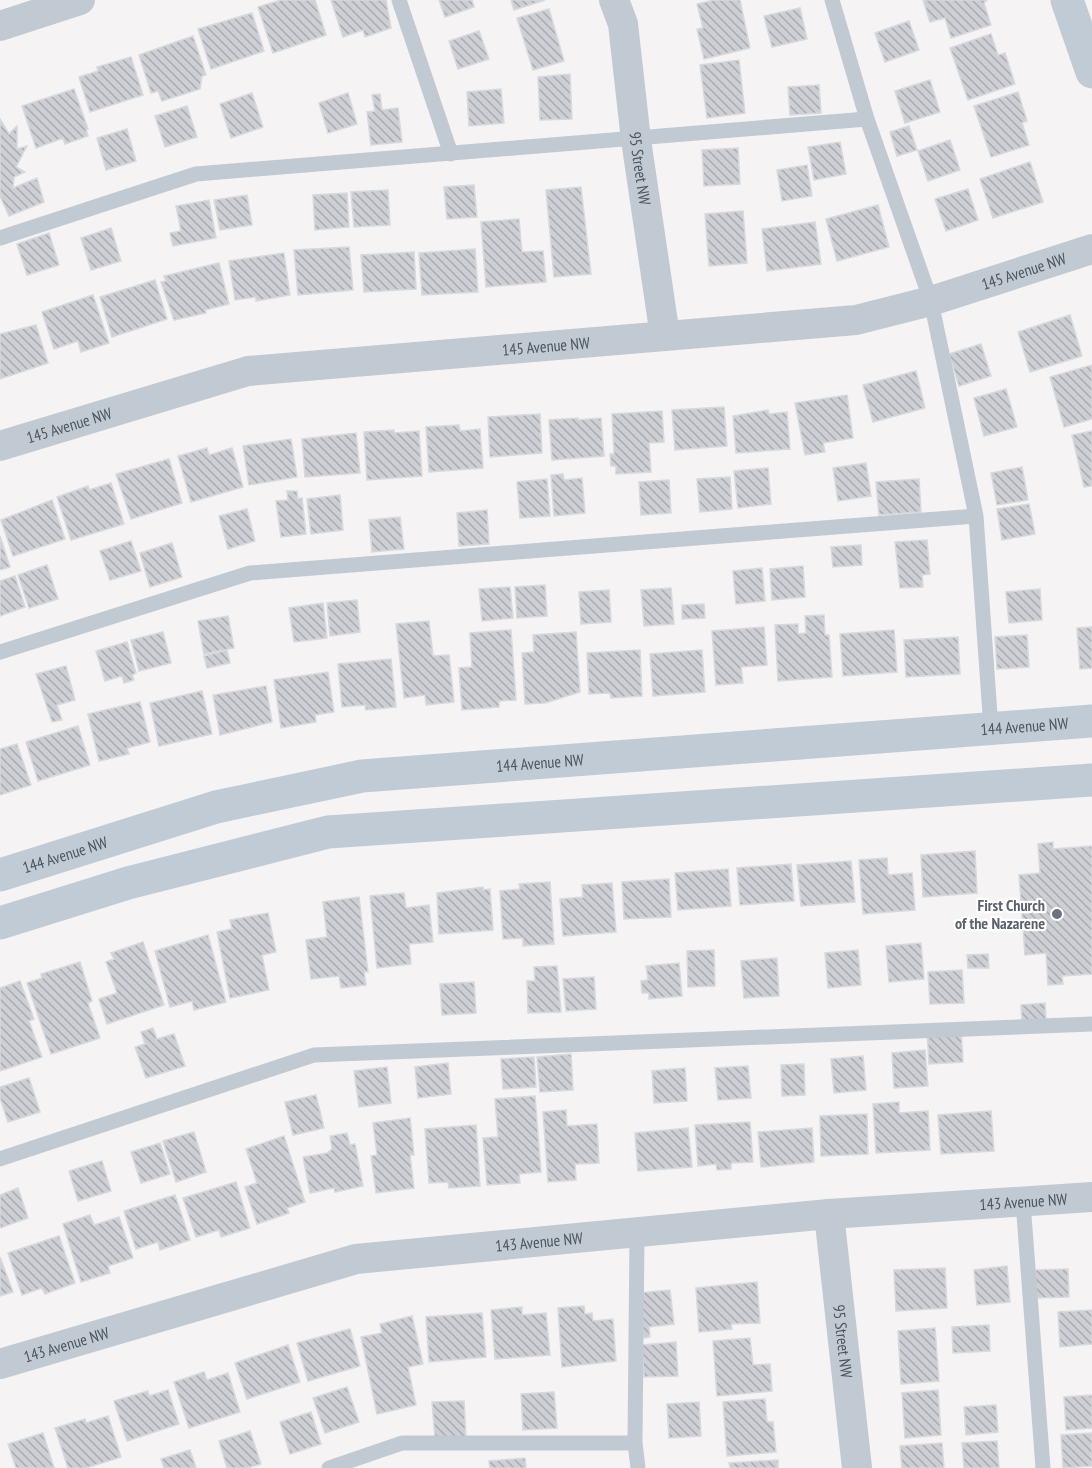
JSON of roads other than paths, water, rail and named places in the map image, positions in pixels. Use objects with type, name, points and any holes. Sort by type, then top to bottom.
[{"type":"street","points":[[0,26],[80,0]]},
{"type":"street","name":"95 Street NW","points":[[614,0],[623,24],[636,140],[665,336]]},
{"type":"street","points":[[1067,0],[1092,72]]},
{"type":"street","name":"145 Avenue NW","points":[[0,447],[248,371],[856,321],[931,301],[1092,249]]},
{"type":"street","name":"144 Avenue NW","points":[[0,875],[216,807],[362,776],[1092,721]]},
{"type":"street","points":[[0,923],[128,883],[328,832],[1092,780]]},
{"type":"street","name":"143 Avenue NW","points":[[0,1364],[356,1259],[829,1214],[1092,1197]]},
{"type":"street","name":"95 Street NW","points":[[829,1214],[857,1468]]},
{"type":"lane","points":[[399,0],[451,154]]},
{"type":"lane","points":[[832,0],[867,119],[931,301],[976,516],[991,729]]},
{"type":"lane","points":[[0,238],[196,174],[636,140],[867,119]]},
{"type":"lane","points":[[0,652],[250,573],[976,516]]},
{"type":"lane","points":[[0,1159],[314,1055],[1092,1024]]},
{"type":"lane","points":[[1023,1202],[1043,1468]]},
{"type":"lane","points":[[637,1233],[635,1443],[638,1468]]},
{"type":"lane","points":[[329,1468],[402,1443],[635,1443]]},
{"type":"place","name":"First Church of the Nazarene","points":[[1057,914]]}]
